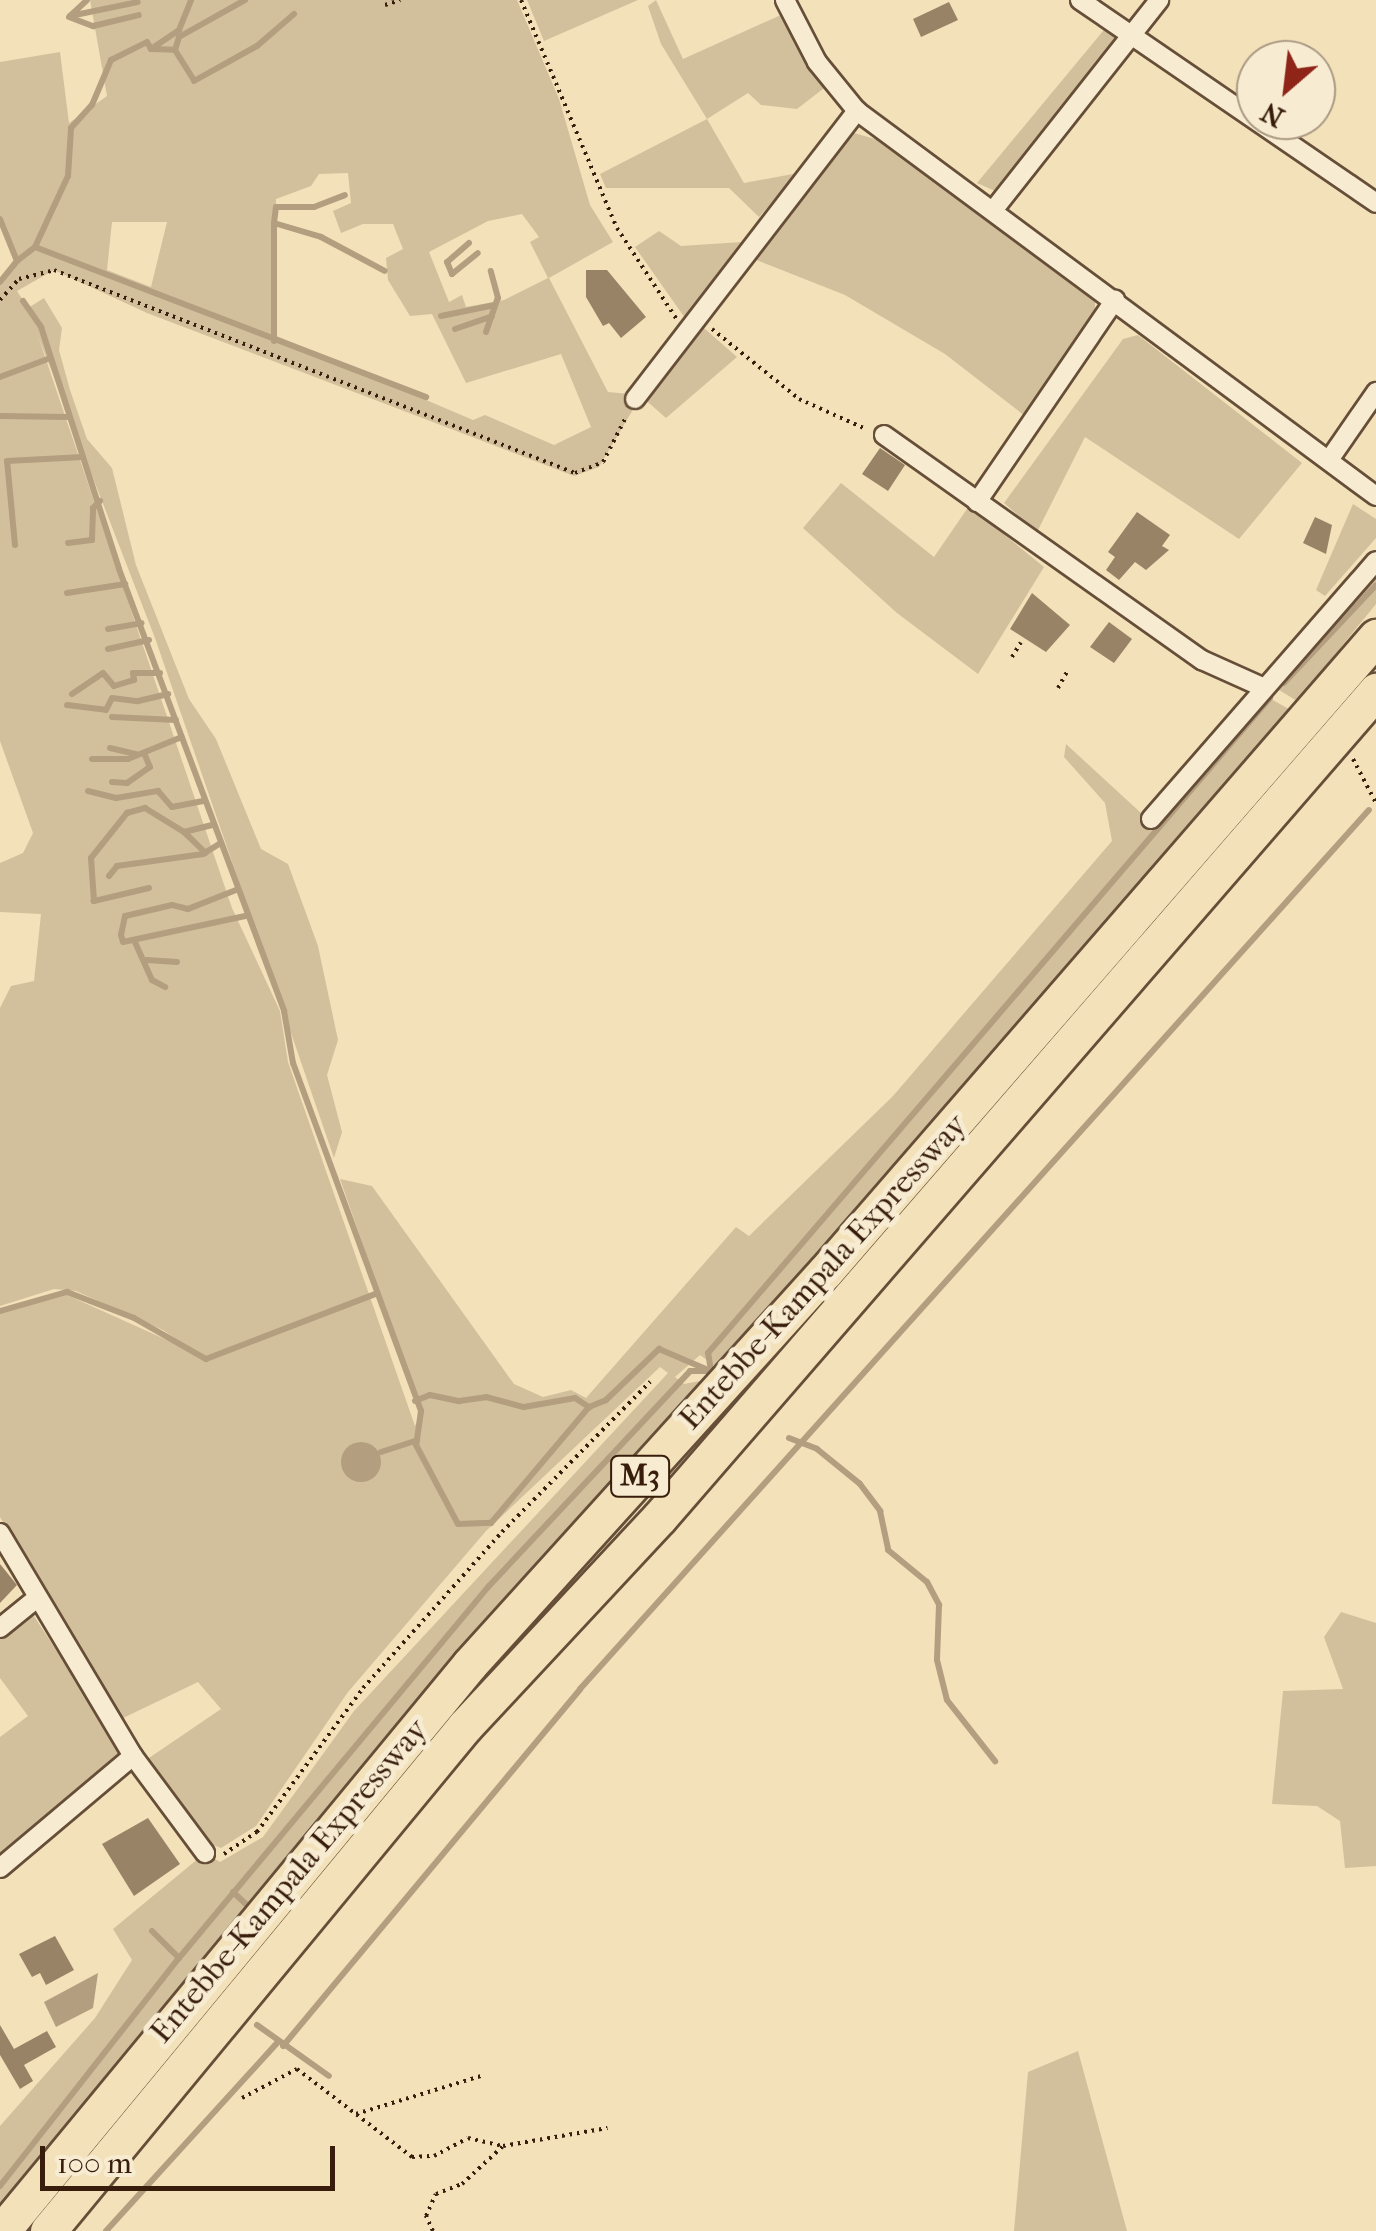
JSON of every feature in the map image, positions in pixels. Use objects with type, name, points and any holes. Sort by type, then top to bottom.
[{"type":"highway","name":"Entebbe-Kampala Expressway","points":[[2,2231],[470,1664],[825,1272],[1376,637]]},
{"type":"highway","name":"Entebbe-Kampala Expressway","points":[[48,2231],[465,1726],[698,1474],[1376,691]]},
{"type":"street","points":[[784,0],[816,62],[857,111],[995,208],[1376,496]]},
{"type":"street","points":[[1080,0],[1376,203]]},
{"type":"street","points":[[995,208],[1160,0]]},
{"type":"street","points":[[635,399],[857,111]]},
{"type":"street","points":[[978,502],[1115,300]]},
{"type":"street","points":[[1329,460],[1376,392]]},
{"type":"street","points":[[884,435],[1202,660],[1262,688]]},
{"type":"street","points":[[1151,819],[1376,561]]},
{"type":"street","points":[[0,1532],[133,1756],[205,1853]]},
{"type":"street","points":[[0,1628],[37,1598]]},
{"type":"street","points":[[0,1868],[133,1756]]},
{"type":"path","points":[[385,5],[400,0]]},
{"type":"path","points":[[524,1],[617,228],[690,323],[799,399],[884,435]]},
{"type":"path","points":[[0,300],[19,279],[54,270],[576,472],[602,462],[635,399]]},
{"type":"path","points":[[1012,657],[1021,642]]},
{"type":"path","points":[[1058,688],[1068,670]]},
{"type":"path","points":[[1352,758],[1376,803]]},
{"type":"path","points":[[205,1853],[224,1854],[258,1832],[363,1688],[502,1532],[650,1382]]},
{"type":"path","points":[[242,2098],[297,2069],[412,2156],[434,2156],[468,2138],[503,2146],[607,2128]]},
{"type":"path","points":[[356,2114],[481,2076]]},
{"type":"path","points":[[433,2231],[426,2216],[436,2194],[462,2184],[503,2146]]},
{"type":"shaded area","points":[[90,0],[517,0],[559,99],[590,205],[613,242],[549,278],[608,392],[641,395],[696,321],[737,357],[666,418],[641,396],[599,467],[574,476],[147,313],[54,270],[17,291],[28,308],[44,298],[62,328],[59,350],[70,390],[87,439],[112,468],[136,565],[189,699],[216,739],[261,849],[288,864],[318,946],[338,1040],[327,1075],[342,1132],[334,1158],[155,638],[38,336],[232,908],[280,1011],[288,1062],[415,1426],[421,1411],[340,1179],[372,1186],[514,1384],[543,1397],[571,1390],[586,1398],[736,1227],[749,1236],[893,1096],[1112,841],[1105,803],[1064,757],[1066,744],[1153,824],[1262,694],[1289,709],[718,1368],[700,1355],[675,1377],[684,1384],[710,1379],[0,2210],[0,2126],[95,2018],[132,1960],[113,1929],[205,1853],[220,1862],[263,1837],[354,1711],[668,1373],[660,1367],[486,1531],[348,1692],[256,1826],[221,1848],[206,1842],[146,1760],[221,1709],[198,1682],[119,1720],[0,1517],[0,1314],[67,1295],[198,1354],[163,1330],[76,1291],[54,1289],[0,1306],[0,1008],[11,986],[34,981],[41,914],[0,912],[0,863],[23,853],[33,833],[0,741],[0,282],[17,261],[0,219],[0,62],[60,52],[69,123],[107,96]],"holes":[[[348,173],[351,203],[333,211],[341,233],[363,224],[393,224],[403,249],[386,258],[388,280],[410,316],[432,314],[466,383],[561,354],[591,427],[554,445],[485,415],[473,420],[274,335],[276,199],[311,186],[319,174]],[[522,214],[539,237],[530,242],[548,278],[504,300],[466,307],[462,295],[449,302],[429,252],[488,221]],[[112,222],[167,222],[151,287],[107,270]]]},
{"type":"shaded area","points":[[527,0],[638,0],[544,41]]},
{"type":"shaded area","points":[[656,0],[683,59],[783,14],[828,85],[797,109],[761,105],[748,93],[707,119],[661,44],[648,6]]},
{"type":"shaded area","points":[[1108,25],[1120,34],[1006,186],[995,191],[977,183]]},
{"type":"shaded area","points":[[707,119],[744,183],[798,173],[759,217],[729,188],[606,188],[600,174]]},
{"type":"shaded area","points":[[854,133],[882,141],[1095,297],[1095,318],[1025,416],[945,354],[845,295],[749,257],[839,141]]},
{"type":"shaded area","points":[[659,231],[681,246],[742,242],[685,318],[635,247]]},
{"type":"shaded area","points":[[1138,335],[1302,463],[1239,539],[1085,437],[1037,532],[1004,503],[1123,339]]},
{"type":"shaded area","points":[[841,483],[934,557],[969,506],[1044,567],[978,674],[897,613],[803,528]]},
{"type":"shaded area","points":[[1353,504],[1376,519],[1376,538],[1325,596],[1316,590]]},
{"type":"shaded area","points":[[1376,565],[1376,604],[1297,701],[1271,685]]},
{"type":"shaded area","points":[[361,1442],[375,1448],[381,1462],[375,1476],[361,1482],[347,1476],[341,1462],[347,1448]]},
{"type":"shaded area","points":[[30,1610],[124,1754],[0,1858],[0,1737],[28,1716],[0,1678],[0,1636]]},
{"type":"shaded area","points":[[1341,1612],[1376,1623],[1376,1866],[1345,1868],[1340,1821],[1317,1806],[1272,1804],[1283,1691],[1343,1689],[1324,1637]]},
{"type":"shaded area","points":[[98,1973],[93,2008],[56,2027],[44,2002]]},
{"type":"shaded area","points":[[1078,2051],[1127,2231],[1014,2231],[1028,2072]]},
{"type":"building","points":[[949,2],[958,20],[921,37],[913,19]]},
{"type":"building","points":[[586,270],[607,270],[646,317],[621,338],[609,323],[603,326],[586,297]]},
{"type":"building","points":[[880,448],[905,465],[888,491],[862,474]]},
{"type":"building","points":[[1137,512],[1170,535],[1162,546],[1169,550],[1146,570],[1135,562],[1119,580],[1106,570],[1115,557],[1108,552]]},
{"type":"building","points":[[1315,517],[1332,525],[1326,554],[1303,543]]},
{"type":"building","points":[[1032,593],[1070,625],[1046,652],[1010,629]]},
{"type":"building","points":[[1109,622],[1132,639],[1114,663],[1090,647]]},
{"type":"building","points":[[0,1564],[17,1585],[0,1603]]},
{"type":"building","points":[[148,1818],[180,1864],[134,1896],[102,1844]]},
{"type":"building","points":[[55,1936],[74,1970],[46,1985],[40,1973],[32,1977],[19,1954]]},
{"type":"building","points":[[0,2025],[14,2049],[47,2031],[56,2047],[24,2065],[33,2081],[20,2089],[0,2055]]},
{"type":"waterway","points":[[70,16],[87,0]]},
{"type":"waterway","points":[[17,261],[35,247],[68,176],[71,128],[92,105],[111,60],[147,42],[151,49],[179,30],[191,0]]},
{"type":"waterway","points":[[175,50],[179,37],[245,0]]},
{"type":"waterway","points":[[70,16],[138,2]]},
{"type":"waterway","points":[[151,49],[175,50],[194,81],[257,46],[294,14]]},
{"type":"waterway","points":[[69,17],[93,26],[139,15]]},
{"type":"waterway","points":[[274,223],[276,207],[314,207],[345,195]]},
{"type":"waterway","points":[[0,219],[17,261],[0,282]]},
{"type":"waterway","points":[[274,341],[274,223],[321,237],[385,271]]},
{"type":"waterway","points":[[469,243],[447,262],[452,274],[478,253]]},
{"type":"waterway","points":[[35,247],[426,397]]},
{"type":"waterway","points":[[486,332],[498,298],[491,271]]},
{"type":"waterway","points":[[23,301],[41,327],[119,569],[284,1011],[293,1063],[421,1411],[416,1445],[458,1524],[491,1523],[589,1407]]},
{"type":"waterway","points":[[441,316],[495,305]]},
{"type":"waterway","points":[[455,329],[492,316]]},
{"type":"waterway","points":[[0,377],[48,359]]},
{"type":"waterway","points":[[0,416],[68,417]]},
{"type":"waterway","points":[[15,545],[7,461],[83,457]]},
{"type":"waterway","points":[[68,543],[92,540],[93,508],[100,501]]},
{"type":"waterway","points":[[67,593],[125,584]]},
{"type":"waterway","points":[[1284,683],[1376,585]]},
{"type":"waterway","points":[[108,629],[141,623]]},
{"type":"waterway","points":[[108,649],[149,640]]},
{"type":"waterway","points":[[72,694],[103,673],[114,686],[134,680],[133,673],[160,673]]},
{"type":"waterway","points":[[67,705],[106,710],[112,698],[138,701],[168,694]]},
{"type":"waterway","points":[[711,1371],[708,1353],[1270,698]]},
{"type":"waterway","points":[[112,717],[176,720]]},
{"type":"waterway","points":[[92,759],[128,759],[182,737]]},
{"type":"waterway","points":[[110,748],[136,754]]},
{"type":"waterway","points":[[112,782],[127,783],[150,767],[144,753]]},
{"type":"waterway","points":[[88,791],[116,798],[158,791],[172,807],[204,801]]},
{"type":"waterway","points":[[149,888],[94,901],[91,858],[127,813],[145,808],[184,832],[212,825]]},
{"type":"waterway","points":[[283,2046],[580,1689],[1369,810]]},
{"type":"waterway","points":[[184,832],[206,853]]},
{"type":"waterway","points":[[109,876],[117,866],[203,854],[219,844]]},
{"type":"waterway","points":[[236,890],[188,909],[172,905],[125,916],[123,942],[245,916]]},
{"type":"waterway","points":[[134,940],[152,980],[165,987]]},
{"type":"waterway","points":[[147,960],[177,962]]},
{"type":"waterway","points":[[0,1311],[67,1292],[134,1318],[206,1359],[375,1294]]},
{"type":"waterway","points":[[415,1401],[430,1395],[459,1401],[486,1397],[524,1407],[575,1398],[589,1407],[606,1400],[659,1349],[706,1369]]},
{"type":"waterway","points":[[0,2186],[179,1958],[489,1586],[690,1371],[711,1371]]},
{"type":"waterway","points":[[789,1438],[817,1449],[860,1484],[880,1511],[888,1550],[927,1582],[939,1605],[937,1660],[947,1700],[995,1761]]},
{"type":"waterway","points":[[381,1452],[417,1440]]},
{"type":"waterway","points":[[233,1892],[250,1908]]},
{"type":"waterway","points":[[152,1931],[179,1958]]},
{"type":"waterway","points":[[257,2025],[329,2076]]},
{"type":"waterway","points":[[106,2231],[277,2043]]}]
